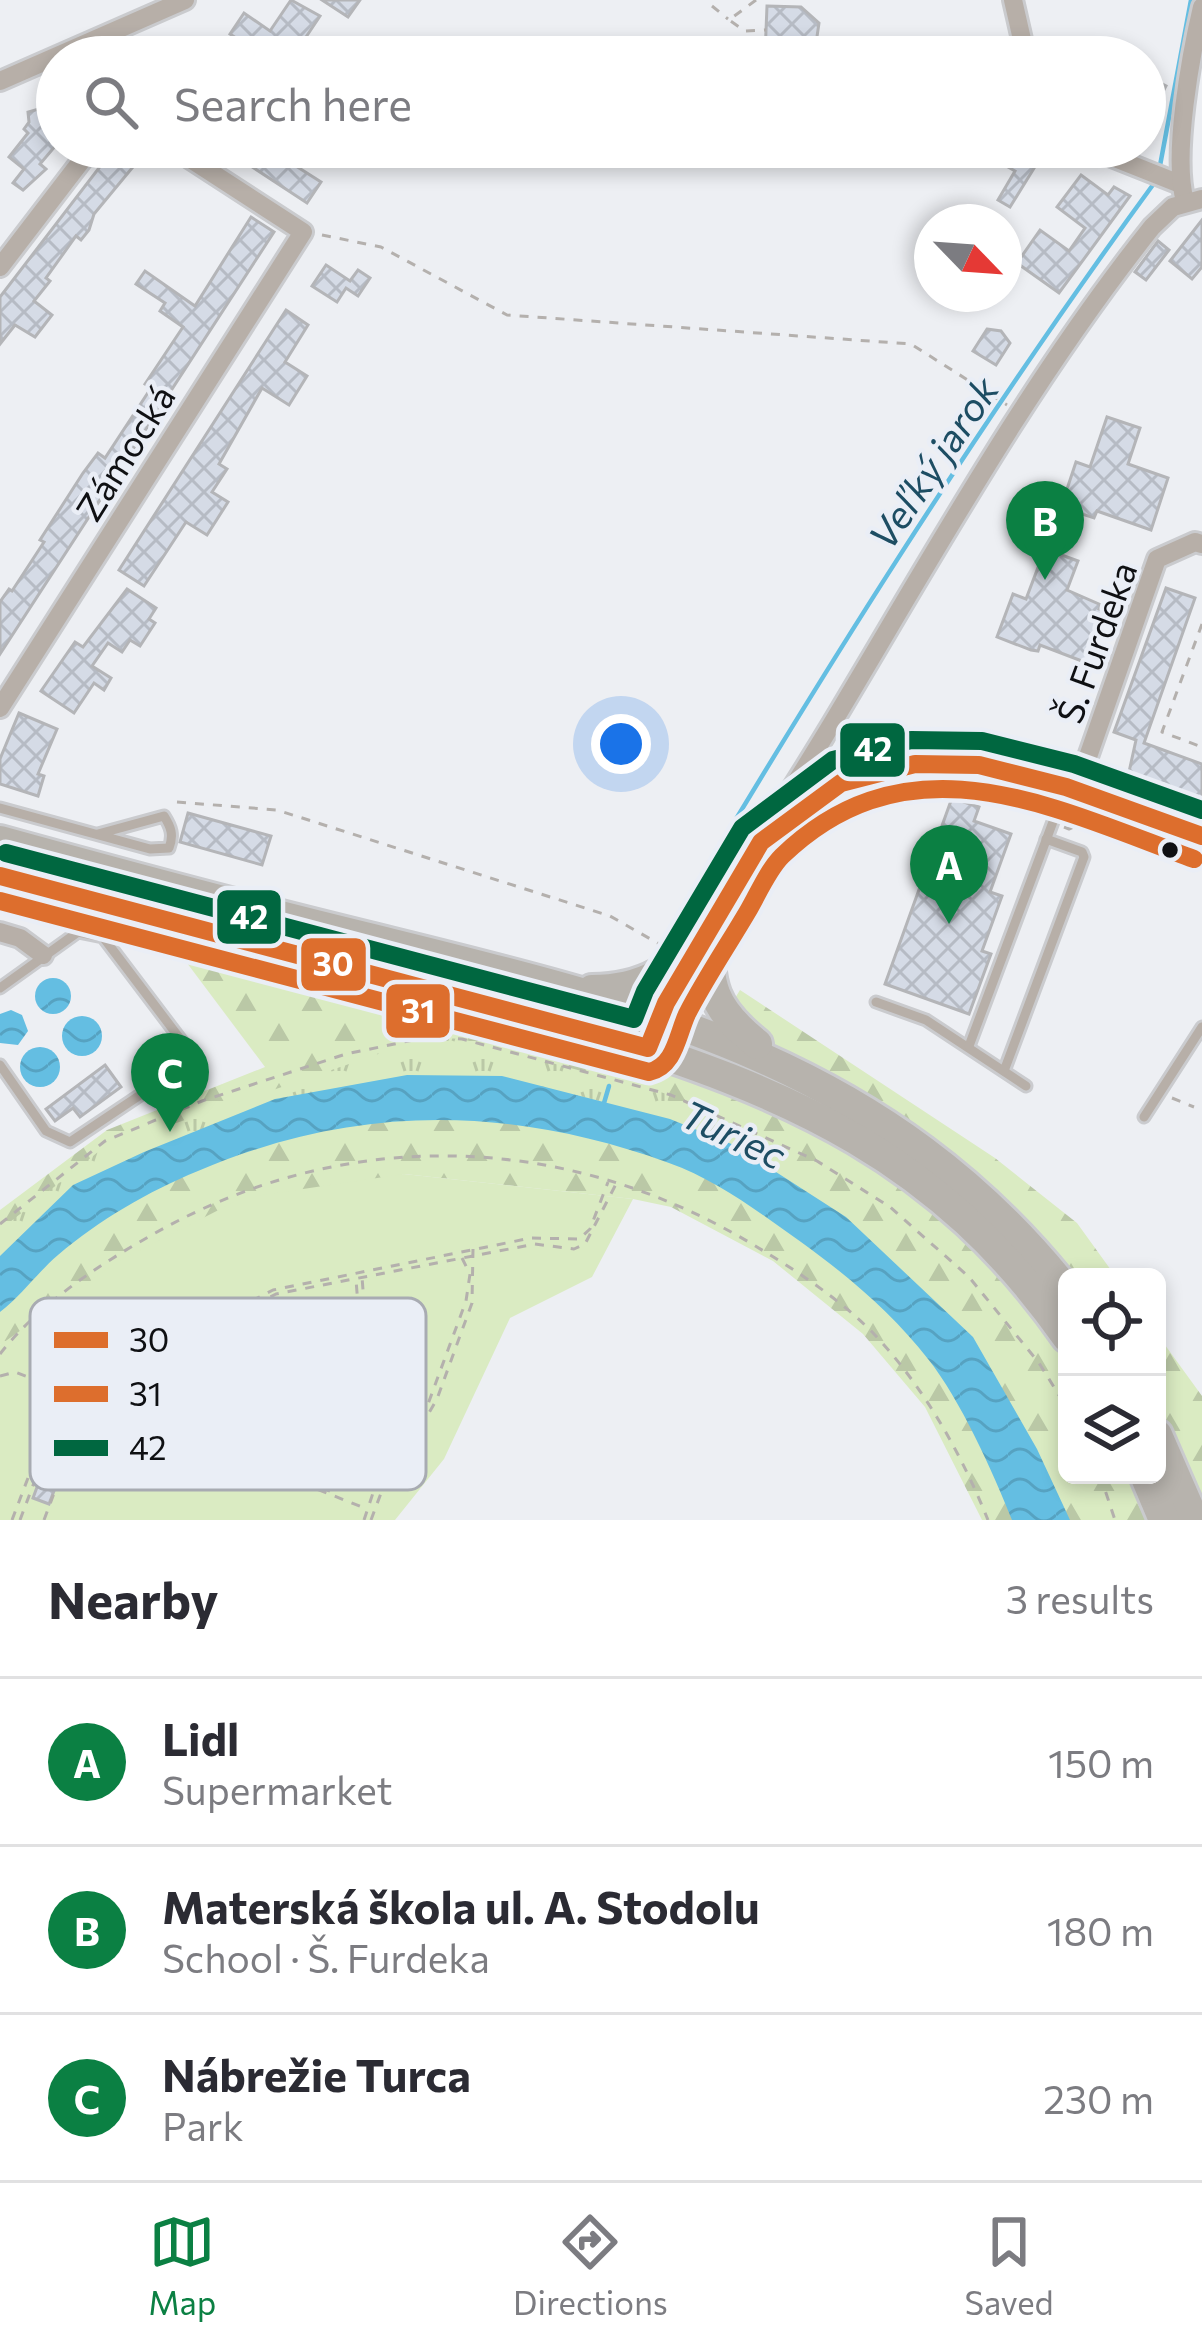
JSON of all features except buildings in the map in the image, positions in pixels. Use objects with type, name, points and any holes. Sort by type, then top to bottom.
[{"type":"main road","points":[[0,841],[219,902],[576,990],[786,1066],[868,1112],[934,1158],[1001,1216],[1058,1281]]},
{"type":"main road","points":[[0,876],[648,1048],[773,1094],[894,1162],[976,1231],[1058,1326]]},
{"type":"main road","points":[[576,990],[642,985],[719,930]]},
{"type":"main road","points":[[719,930],[709,981],[725,1015],[786,1066]]},
{"type":"main road","points":[[1166,1456],[1194,1520]]},
{"type":"main road","points":[[1149,1484],[1165,1520]]},
{"type":"street","points":[[103,36],[185,0]]},
{"type":"street","points":[[648,1048],[660,1018],[719,930],[761,842],[1019,414],[1165,213],[1177,188],[1188,82],[1202,7]]},
{"type":"street","points":[[0,81],[36,65]]},
{"type":"street","points":[[0,267],[76,168]]},
{"type":"street","points":[[204,168],[303,232]]},
{"type":"street","points":[[1133,168],[1177,188]]},
{"type":"street","name":"Zámocká","points":[[0,708],[303,232]]},
{"type":"street","name":"Š. Furdeka","points":[[1071,789],[1084,770],[1157,559],[1200,538]]},
{"type":"street","points":[[761,842],[841,783],[888,768],[945,762],[979,765],[1071,789],[1202,836]]},
{"type":"street","points":[[0,932],[20,938],[43,955]]},
{"type":"lane","points":[[969,1046],[1046,839],[1071,789]]},
{"type":"lane","points":[[0,808],[98,834],[161,850],[170,848],[172,841],[164,816],[98,834]]},
{"type":"lane","points":[[1004,1071],[1084,857],[1082,852],[1046,839]]},
{"type":"lane","points":[[0,988],[78,932],[103,937],[184,1043],[184,1058],[176,1071],[70,1142],[46,1131],[0,1065]]},
{"type":"lane","points":[[876,1002],[926,1020],[1026,1086]]},
{"type":"lane","points":[[1144,1117],[1202,1027]]},
{"type":"path","points":[[729,20],[757,0]]},
{"type":"path","points":[[712,6],[745,31],[766,30]]},
{"type":"path","points":[[303,232],[381,247],[507,316],[911,344],[1008,406]]},
{"type":"path","points":[[1202,625],[1162,732],[1202,747]]},
{"type":"path","points":[[1039,757],[1202,813]]},
{"type":"path","points":[[719,930],[776,860],[817,825],[867,797],[901,788],[962,784],[1020,796],[1035,816]]},
{"type":"path","points":[[177,802],[277,810],[610,916],[665,947]]},
{"type":"path","points":[[1062,826],[1069,829],[1093,819],[1180,851]]},
{"type":"path","points":[[0,1223],[105,1141],[202,1101],[346,1054],[428,1037],[462,1039],[670,1095],[817,1161],[890,1208],[969,1277],[1058,1394]]},
{"type":"path","points":[[1159,1094],[1194,1107]]},
{"type":"path","points":[[61,1298],[127,1249],[241,1192],[388,1157],[521,1158],[609,1180],[719,1224],[781,1262],[874,1334],[941,1423],[988,1520]]},
{"type":"path","points":[[358,1276],[531,1238],[580,1239],[590,1229],[609,1180]]},
{"type":"path","points":[[259,1298],[273,1290],[462,1258],[473,1252],[535,1244],[574,1249],[586,1244],[617,1183]]},
{"type":"path","points":[[426,1418],[472,1303],[473,1252]]},
{"type":"path","points":[[426,1408],[466,1301],[470,1274],[462,1258]]},
{"type":"path","points":[[358,1276],[358,1298]]},
{"type":"path","points":[[358,1276],[363,1298]]},
{"type":"path","points":[[0,1354],[30,1322]]},
{"type":"path","points":[[0,1376],[15,1372],[30,1378]]},
{"type":"path","points":[[12,1520],[30,1472]]},
{"type":"path","points":[[1103,1484],[1115,1520]]},
{"type":"path","points":[[20,1520],[31,1490]]},
{"type":"path","points":[[44,1520],[55,1490]]},
{"type":"path","points":[[318,1490],[362,1507]]},
{"type":"path","points":[[328,1494],[329,1490]]},
{"type":"path","points":[[367,1520],[379,1490]]},
{"type":"green space","points":[[175,947],[598,1052],[685,1080],[740,990],[995,1158],[1077,1223],[1110,1268],[1058,1268],[1058,1484],[1166,1484],[1166,1346],[1202,1396],[1202,1520],[982,1520],[925,1407],[863,1334],[773,1261],[671,1207],[633,1199],[404,1174],[111,1298],[30,1298],[30,1332],[0,1345],[0,1210],[107,1130],[265,1067]]},
{"type":"green space","points":[[428,1037],[462,1039],[671,1095],[662,1117],[502,1076],[407,1075],[24,1229],[0,1256],[0,1230],[103,1148]]},
{"type":"green space","points":[[404,1174],[633,1199],[592,1277],[510,1318],[444,1459],[426,1481],[426,1298],[66,1298],[117,1262],[242,1198]]},
{"type":"green space","points":[[30,1324],[30,1490],[419,1490],[395,1520],[0,1520],[0,1345]]},
{"type":"water","points":[[53,978],[66,983],[71,996],[66,1009],[53,1014],[40,1009],[35,996],[40,983]]},
{"type":"water","points":[[11,1010],[22,1015],[28,1031],[18,1045],[0,1043],[0,1014]]},
{"type":"water","points":[[82,1016],[96,1022],[102,1036],[96,1050],[82,1056],[68,1050],[62,1036],[68,1022]]},
{"type":"water","points":[[40,1047],[54,1053],[60,1067],[54,1081],[40,1087],[26,1081],[20,1067],[26,1053]]},
{"type":"water","points":[[407,1075],[502,1076],[670,1119],[734,1145],[846,1217],[973,1337],[1037,1449],[1070,1520],[1012,1520],[975,1436],[940,1375],[885,1311],[818,1255],[738,1198],[687,1170],[550,1130],[432,1120],[315,1133],[257,1149],[180,1179],[107,1218],[58,1255],[0,1312],[0,1256],[73,1185],[275,1099]]},
{"type":"waterway","name":"Veľký jarok","points":[[1166,134],[1191,0]]},
{"type":"waterway","name":"Veľký jarok","points":[[665,938],[901,554],[1025,366],[1155,182]]},
{"type":"waterway","name":"Veľký jarok","points":[[604,1103],[609,1086]]},
{"type":"transit line","name":"42","points":[[6,853],[634,1019],[645,991],[742,828],[833,760],[911,740],[982,741],[1074,764],[1202,810]]},
{"type":"transit line","name":"30","points":[[0,876],[648,1048],[666,1003],[761,842],[841,783],[915,764],[979,765],[1066,787],[1202,836]]},
{"type":"transit line","name":"31","points":[[0,901],[649,1072],[670,1057],[694,1001],[782,856],[831,819],[880,797],[931,789],[983,792],[1088,819],[1194,859]]},
{"type":"place","name":"Materská škola ul. A. Stodolu","points":[[1045,580]]},
{"type":"place","name":"Lidl","points":[[949,924]]},
{"type":"place","name":"Nábrežie Turca","points":[[170,1132]]},
{"type":"water label","name":"Turiec","points":[[734,1133]]}]
